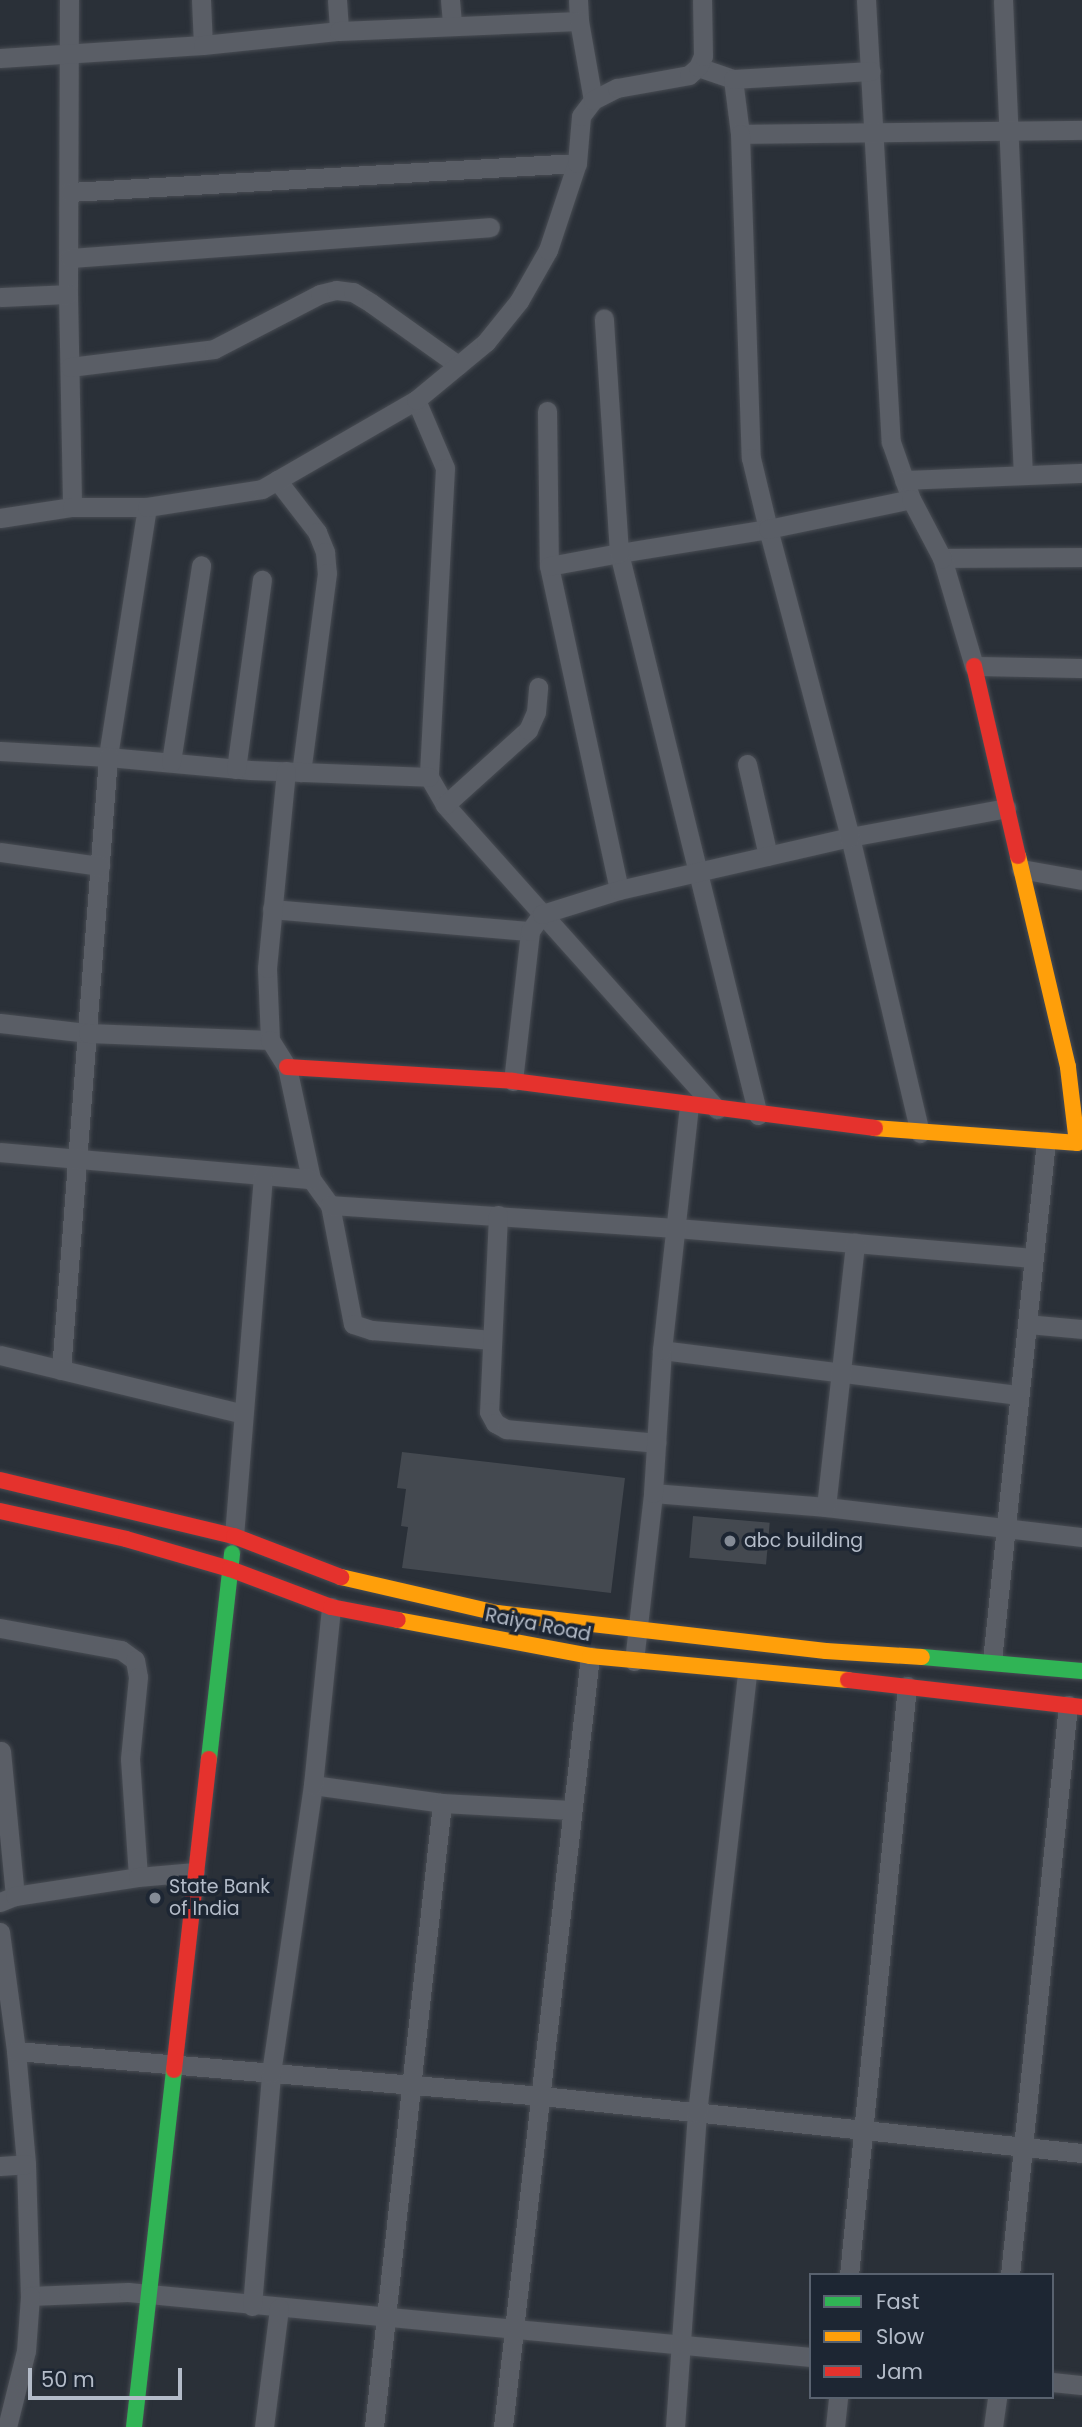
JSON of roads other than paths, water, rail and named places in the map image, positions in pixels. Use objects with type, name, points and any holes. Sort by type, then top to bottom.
[{"type":"street","points":[[69,0],[71,55],[68,294],[72,507]]},
{"type":"street","points":[[201,0],[203,45]]},
{"type":"street","points":[[337,0],[339,31]]},
{"type":"street","points":[[450,0],[452,25]]},
{"type":"street","points":[[578,0],[579,21],[593,100]]},
{"type":"street","points":[[0,518],[72,507],[147,507],[262,489],[416,400],[486,342],[519,301],[548,250],[577,163],[582,116],[593,100],[617,88],[689,75],[698,67],[703,56],[702,0]]},
{"type":"street","points":[[286,1067],[513,1081],[758,1115],[919,1133],[1079,1143],[1068,1067],[974,666],[942,558],[907,489],[891,442],[866,0]]},
{"type":"street","points":[[1003,0],[1023,475]]},
{"type":"street","points":[[0,58],[203,45],[339,31],[579,21]]},
{"type":"street","points":[[698,67],[733,79],[871,71]]},
{"type":"street","points":[[733,79],[740,134],[751,458],[850,838],[919,1133]]},
{"type":"street","points":[[740,134],[1082,130]]},
{"type":"street","points":[[70,192],[577,163]]},
{"type":"street","points":[[70,258],[490,226]]},
{"type":"street","points":[[70,367],[214,349],[320,294],[336,290],[353,292],[371,303],[458,365]]},
{"type":"street","points":[[0,297],[68,294]]},
{"type":"street","points":[[604,318],[619,553],[758,1115]]},
{"type":"street","points":[[416,400],[445,468],[429,777],[445,805],[717,1109]]},
{"type":"street","points":[[547,411],[549,566],[619,890]]},
{"type":"street","points":[[549,566],[768,529],[907,489],[1023,475],[1082,473]]},
{"type":"street","points":[[277,480],[317,532],[325,552],[327,573],[272,909],[267,968],[270,1040],[286,1067],[311,1179],[330,1205],[353,1324],[372,1330],[492,1340]]},
{"type":"street","points":[[61,1370],[80,1157],[108,757],[147,507]]},
{"type":"street","points":[[942,558],[1082,557]]},
{"type":"street","points":[[171,762],[201,565]]},
{"type":"street","points":[[236,769],[262,580]]},
{"type":"street","points":[[974,666],[1082,667]]},
{"type":"street","points":[[445,805],[528,730],[536,712],[538,687]]},
{"type":"street","points":[[0,751],[108,757],[236,769],[429,777]]},
{"type":"street","points":[[747,764],[768,856]]},
{"type":"street","points":[[513,1081],[530,931],[542,914],[619,890],[850,838],[1006,808]]},
{"type":"street","points":[[0,852],[100,866]]},
{"type":"street","points":[[1021,869],[1082,880]]},
{"type":"street","points":[[272,909],[530,931]]},
{"type":"street","points":[[0,1023],[89,1033],[270,1040]]},
{"type":"street","points":[[634,1661],[640,1630],[653,1493],[662,1350],[689,1105]]},
{"type":"street","points":[[992,1661],[1046,1141]]},
{"type":"street","points":[[0,1152],[311,1179]]},
{"type":"street","points":[[134,2427],[234,1536],[263,1175]]},
{"type":"street","points":[[330,1205],[677,1228],[1033,1258]]},
{"type":"street","points":[[498,1215],[489,1412],[495,1423],[506,1429],[656,1443]]},
{"type":"street","points":[[826,1507],[855,1243]]},
{"type":"street","points":[[1027,1324],[1082,1329]]},
{"type":"street","points":[[662,1350],[1019,1395]]},
{"type":"street","points":[[0,1355],[243,1414]]},
{"type":"street","name":"Raiya Road","points":[[0,1480],[234,1536],[334,1575],[497,1612],[826,1651],[992,1661],[1082,1671]]},
{"type":"street","points":[[653,1493],[826,1507],[1082,1537]]},
{"type":"street","name":"Raiya Road","points":[[0,1511],[126,1539],[230,1569],[331,1607],[590,1656],[747,1673],[908,1686],[1075,1706]]},
{"type":"street","points":[[252,2306],[271,2073],[313,1785],[331,1607]]},
{"type":"street","points":[[0,1628],[121,1650],[135,1660],[138,1677],[130,1759],[138,1877]]},
{"type":"street","points":[[503,2427],[590,1656]]},
{"type":"street","points":[[675,2427],[697,2113],[747,1673]]},
{"type":"street","points":[[849,2273],[908,1686]]},
{"type":"street","points":[[1010,2273],[1022,2147],[1075,1706]]},
{"type":"street","points":[[1,1751],[7,1899],[138,1877],[195,1872]]},
{"type":"street","points":[[313,1785],[442,1802],[571,1810]]},
{"type":"street","points":[[374,2427],[442,1802]]},
{"type":"street","points":[[0,1932],[16,2050],[26,2164],[30,2296],[26,2351],[8,2427]]},
{"type":"street","points":[[16,2050],[542,2096],[1082,2153]]},
{"type":"street","points":[[0,2166],[26,2164]]},
{"type":"street","points":[[30,2296],[128,2292],[252,2306],[809,2357]]},
{"type":"street","points":[[264,2427],[279,2308]]},
{"type":"street","points":[[1054,2382],[1082,2385]]},
{"type":"street","points":[[835,2427],[838,2399]]},
{"type":"street","points":[[993,2427],[997,2399]]},
{"type":"place","name":"abc building","points":[[730,1541]]},
{"type":"place","name":"State Bank of India","points":[[155,1898]]}]
